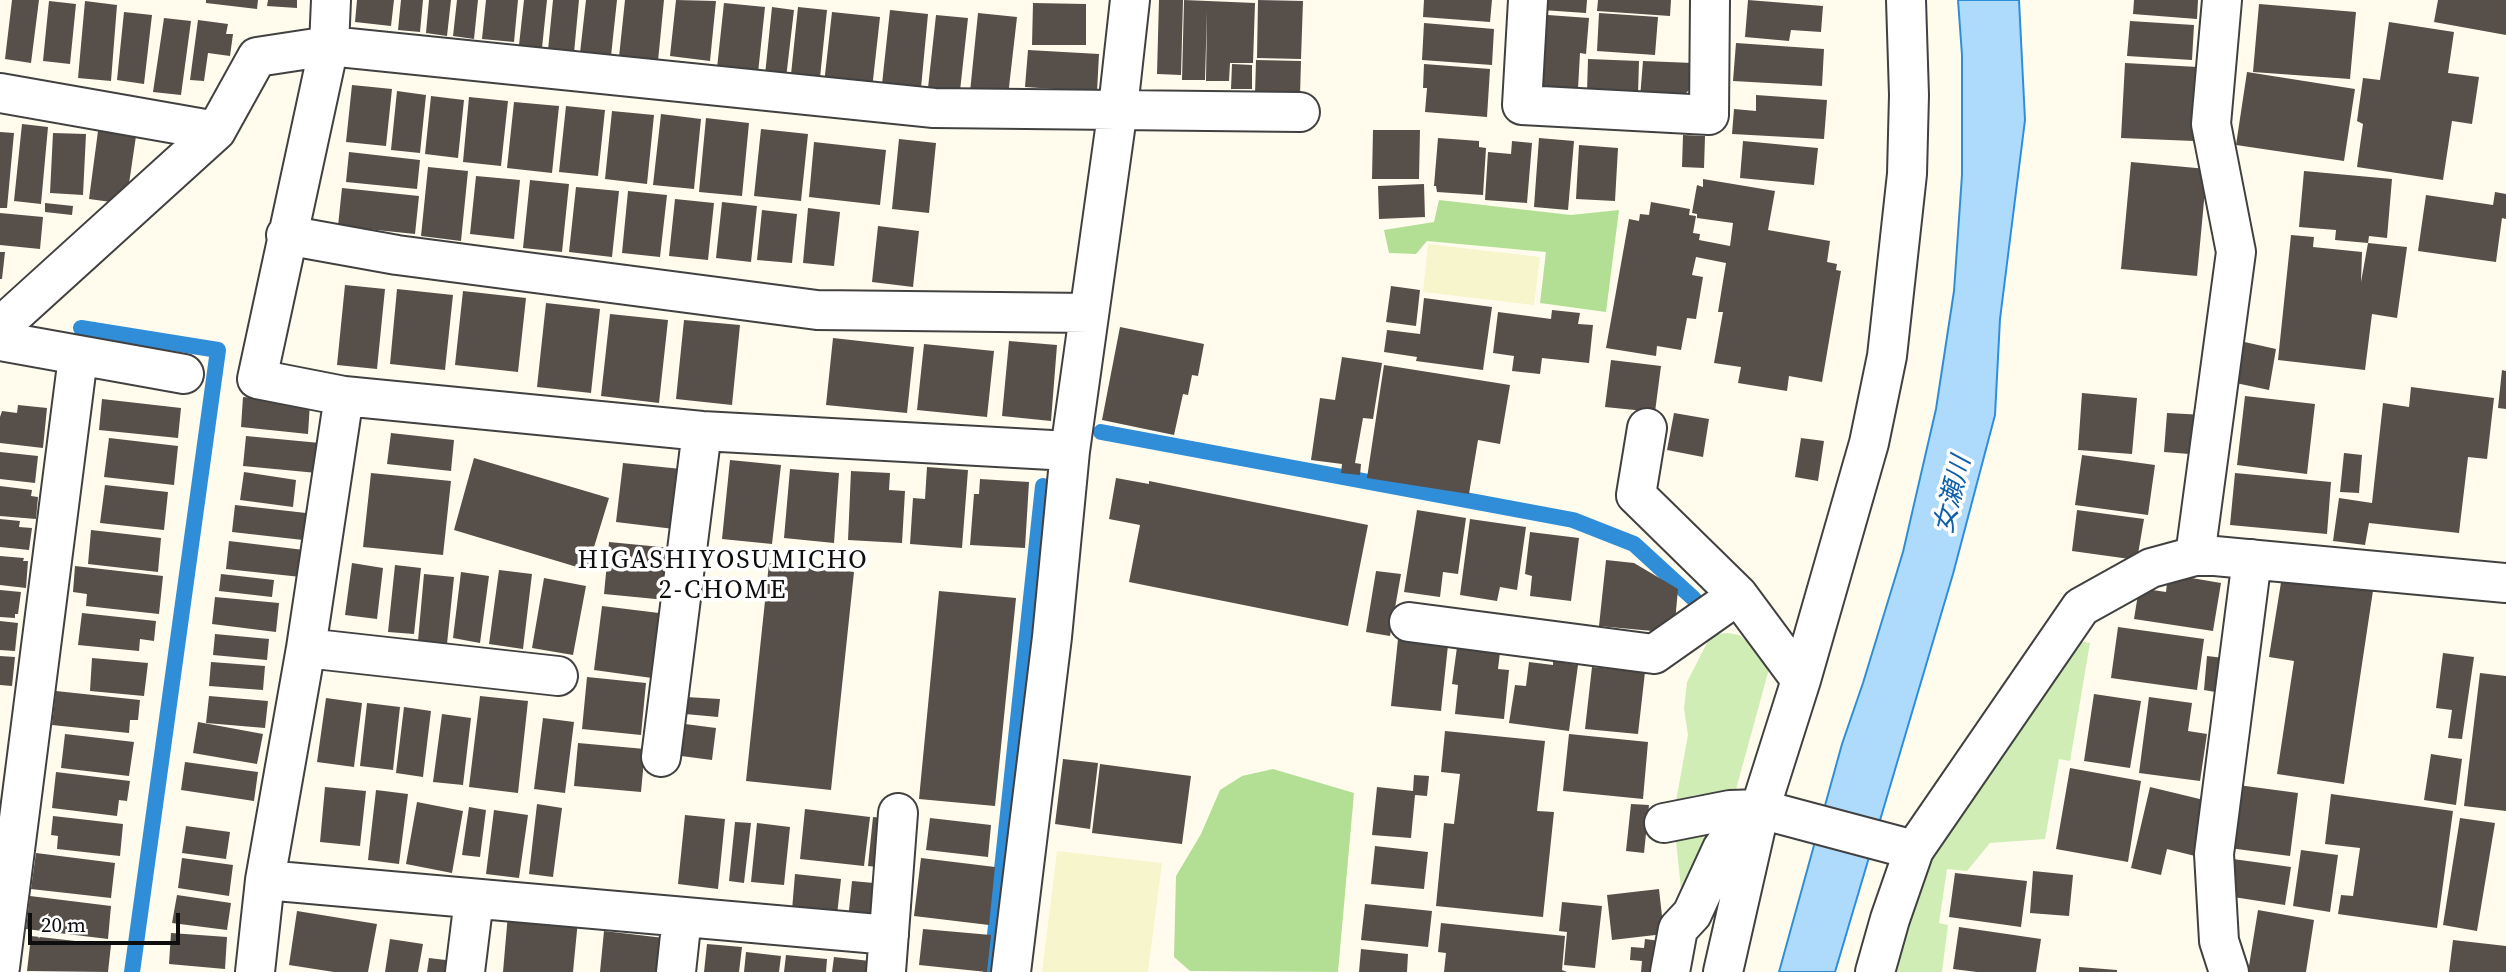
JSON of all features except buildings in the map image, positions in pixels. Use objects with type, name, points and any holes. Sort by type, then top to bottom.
[{"type":"street","points":[[331,0],[329,47],[286,235],[257,379],[344,396],[702,431],[1070,451]]},
{"type":"street","points":[[1011,972],[1052,637],[1070,451],[1118,108],[1130,0]]},
{"type":"street","points":[[1528,0],[1522,105],[1709,115],[1710,0]]},
{"type":"street","points":[[1724,972],[1769,811],[1801,680],[1869,443],[1886,356],[1907,174],[1909,95],[1906,0]]},
{"type":"street","points":[[2195,556],[2236,252],[2211,124],[2222,0]]},
{"type":"street","points":[[0,327],[216,131],[257,57],[329,47],[934,108],[1300,112]]},
{"type":"street","points":[[0,93],[216,131]]},
{"type":"street","points":[[286,235],[397,255],[817,310],[1089,313]]},
{"type":"street","points":[[0,341],[184,374]]},
{"type":"street","points":[[0,967],[13,748],[78,357]]},
{"type":"street","points":[[255,972],[265,880],[306,648],[344,396]]},
{"type":"street","points":[[1647,428],[1636,495],[1738,595],[1801,680]]},
{"type":"street","points":[[660,757],[702,431]]},
{"type":"street","points":[[1875,972],[1905,849],[2081,607],[2151,568],[2195,556],[2506,583]]},
{"type":"street","points":[[2229,972],[2219,941],[2214,854],[2252,559]]},
{"type":"street","points":[[1409,622],[1654,654],[1738,595]]},
{"type":"street","points":[[306,648],[558,676]]},
{"type":"street","points":[[1664,823],[1730,810],[1769,811],[1905,849]]},
{"type":"street","points":[[1670,972],[1678,929],[1692,914],[1721,849],[1733,833],[1769,811]]},
{"type":"street","points":[[265,880],[682,917],[887,954],[898,813]]},
{"type":"street","points":[[465,972],[474,899]]},
{"type":"street","points":[[676,972],[682,917]]},
{"type":"shaded area","points":[[1428,244],[1540,257],[1534,305],[1423,292]]},
{"type":"shaded area","points":[[1057,851],[1162,863],[1148,972],[1042,972]]},
{"type":"green space","points":[[1439,200],[1571,215],[1619,210],[1606,312],[1540,303],[1546,252],[1427,241],[1416,254],[1389,253],[1384,230],[1434,222]]},
{"type":"green space","points":[[1715,634],[1739,635],[1753,646],[1769,669],[1735,793],[1695,795],[1676,801],[1688,735],[1684,709],[1687,682],[1707,643]]},
{"type":"green space","points":[[2078,641],[2090,643],[2070,761],[2059,759],[2045,839],[1990,843],[1967,871],[1947,869],[1939,923],[1948,925],[1942,972],[1889,972],[1919,869]]},
{"type":"green space","points":[[1273,769],[1354,793],[1338,972],[1190,971],[1174,957],[1176,876],[1201,834],[1220,790],[1242,776]]},
{"type":"green space","points":[[1724,821],[1682,898],[1675,832]]},
{"type":"water","name":"女瀬川","points":[[1958,0],[2019,0],[2025,120],[2000,319],[1995,415],[1953,574],[1835,972],[1779,972],[1842,744],[1903,552],[1936,409],[1954,291],[1962,175],[1962,55]]},
{"type":"waterway","points":[[81,328],[218,350],[132,972]]},
{"type":"waterway","points":[[1101,432],[1573,520],[1634,544],[1694,599]]},
{"type":"waterway","points":[[991,972],[1043,486]]},
{"type":"district","name":"HIGASHIYOSUMICHO 2-CHOME","points":[[723,576]]}]
